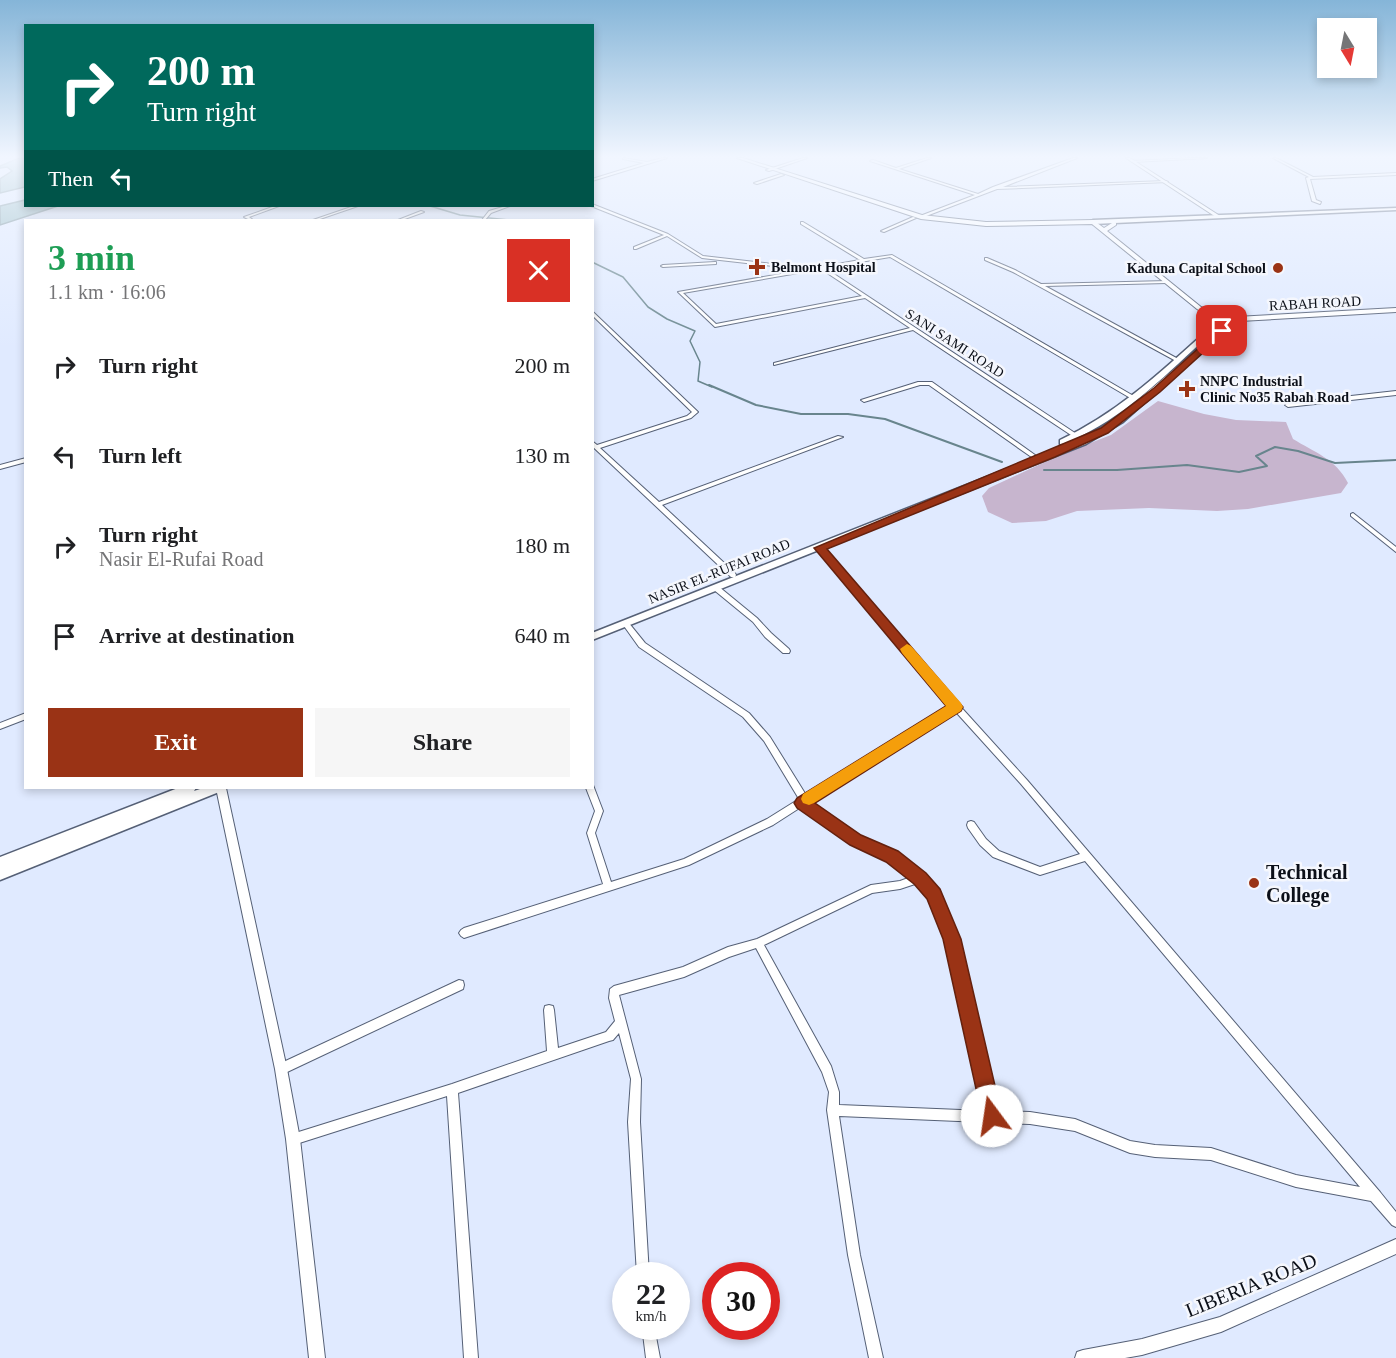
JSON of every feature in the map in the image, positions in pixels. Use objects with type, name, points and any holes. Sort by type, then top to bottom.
[{"type":"main road","points":[[943,221],[982,228],[1094,226],[1167,221]]},
{"type":"main road","points":[[952,221],[981,225],[1094,226],[1151,221]]},
{"type":"main road","points":[[1094,226],[1222,327],[1238,321]]},
{"type":"main road","name":"RABAH ROAD","points":[[1238,321],[1396,312]]},
{"type":"main road","points":[[1206,316],[1238,321]]},
{"type":"main road","points":[[1206,316],[1207,329]]},
{"type":"main road","name":"NASIR EL-RUFAI ROAD","points":[[594,636],[733,575],[973,483],[1076,436],[1111,416],[1134,398],[1206,335],[1207,329],[1222,327]]},
{"type":"main road","name":"NASIR EL-RUFAI ROAD","points":[[594,630],[619,624],[820,548],[1104,430],[1157,390],[1222,327]]},
{"type":"main road","points":[[0,863],[187,789]]},
{"type":"main road","points":[[0,874],[212,789]]},
{"type":"street","points":[[633,221],[667,235],[702,257],[809,269]]},
{"type":"street","points":[[883,231],[907,221]]},
{"type":"street","points":[[802,223],[864,261]]},
{"type":"street","points":[[635,248],[667,235]]},
{"type":"street","points":[[865,297],[715,326],[680,294],[681,290],[889,256],[895,257],[1134,398]]},
{"type":"street","points":[[986,259],[1178,360]]},
{"type":"street","points":[[663,266],[740,261]]},
{"type":"street","name":"SANI SAMI ROAD","points":[[822,268],[1076,436]]},
{"type":"street","points":[[1038,285],[1163,282]]},
{"type":"street","points":[[594,314],[695,412],[689,417],[594,445]]},
{"type":"street","points":[[776,364],[912,329]]},
{"type":"street","points":[[864,400],[920,383],[930,383],[1032,455]]},
{"type":"street","points":[[1288,405],[1396,393]]},
{"type":"street","points":[[659,504],[840,437]]},
{"type":"street","points":[[594,445],[733,575]]},
{"type":"street","points":[[0,467],[24,461]]},
{"type":"street","points":[[1353,514],[1396,550]]},
{"type":"street","points":[[820,548],[956,707],[1024,782],[1396,1221]]},
{"type":"street","points":[[716,588],[755,620],[786,651]]},
{"type":"street","points":[[619,624],[642,645],[751,720],[767,739],[804,802],[855,840],[892,856],[920,878],[934,894],[952,939],[992,1116]]},
{"type":"street","points":[[464,933],[686,862],[770,822],[956,707]]},
{"type":"street","points":[[0,726],[24,717]]},
{"type":"street","points":[[221,789],[281,1069],[293,1139],[314,1356]]},
{"type":"street","points":[[590,789],[599,811],[591,833],[608,887]]},
{"type":"street","points":[[970,825],[996,854],[1040,871],[1087,856]]},
{"type":"street","points":[[642,1262],[634,1122],[636,1079],[614,998],[618,990],[684,972],[728,952],[758,943],[871,889],[900,885],[920,878]]},
{"type":"street","points":[[758,943],[827,1070],[834,1092],[833,1110],[854,1255],[876,1358]]},
{"type":"street","points":[[281,1069],[459,985]]},
{"type":"street","points":[[549,1010],[553,1055]]},
{"type":"street","points":[[293,1139],[609,1036],[621,1023]]},
{"type":"street","points":[[452,1089],[471,1358]]},
{"type":"street","points":[[833,1110],[1030,1118],[1075,1125],[1130,1147],[1211,1155],[1296,1181],[1376,1196]]},
{"type":"street","name":"LIBERIA ROAD","points":[[1083,1358],[1145,1352],[1221,1324],[1396,1246]]},
{"type":"street","points":[[650,1340],[653,1358]]},
{"type":"shaded area","points":[[1158,401],[1236,420],[1286,422],[1293,439],[1331,462],[1348,483],[1341,493],[1248,509],[1217,511],[1149,508],[1077,511],[1046,521],[1012,523],[988,512],[982,496],[989,488],[1062,454],[1111,435]]},
{"type":"waterway","points":[[594,263],[623,277],[648,307],[667,319],[695,331],[690,341],[700,362],[698,381],[712,387]]},
{"type":"waterway","points":[[709,385],[756,405],[801,414],[848,414],[885,419],[1002,462]]},
{"type":"waterway","points":[[1044,470],[1117,470],[1187,465],[1239,472],[1267,466],[1256,456],[1275,447],[1298,451],[1335,463],[1396,460]]},
{"type":"slow traffic","points":[[809,799],[956,707],[907,649]]},
{"type":"place","name":"Belmont Hospital","points":[[757,267]]},
{"type":"place","name":"Kaduna Capital School","points":[[1278,268]]},
{"type":"place","name":"NNPC Industrial Clinic No35 Rabah Road","points":[[1187,389]]},
{"type":"place","name":"Technical College","points":[[1254,883]]},
{"type":"route","points":[[992,1116],[952,939],[934,894],[920,878],[892,856],[855,840],[802,803],[956,707],[820,548],[1083,442],[1120,420],[1222,331]]}]
